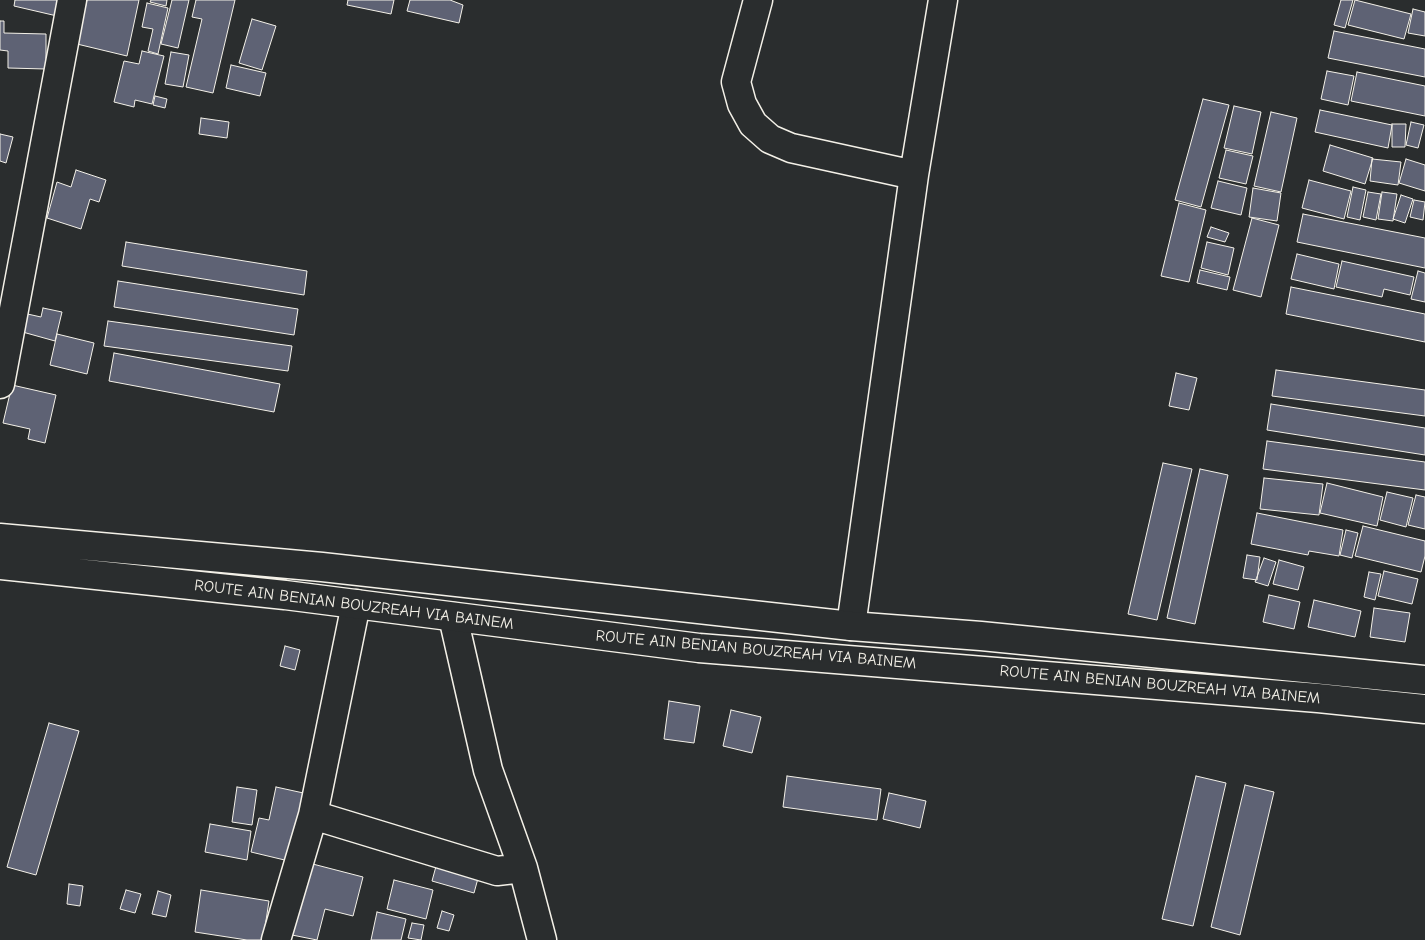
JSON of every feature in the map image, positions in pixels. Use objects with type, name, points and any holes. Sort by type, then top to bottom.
[{"type":"main road","points":[[0,384],[72,0]]},
{"type":"main road","points":[[758,0],[736,82],[742,104],[753,124],[770,139],[791,148],[914,175]]},
{"type":"main road","points":[[851,626],[914,175],[944,0]]},
{"type":"main road","name":"ROUTE AIN BENIAN BOUZREAH VIA BAINEM","points":[[0,538],[322,567],[851,626],[981,636],[1425,680]]},
{"type":"main road","name":"ROUTE AIN BENIAN BOUZREAH VIA BAINEM","points":[[0,565],[356,604],[699,648],[1318,698],[1425,709]]},
{"type":"main road","points":[[276,940],[313,815],[356,604]]},
{"type":"main road","points":[[453,617],[488,770],[523,868],[542,940]]},
{"type":"main road","points":[[313,815],[497,870],[523,868]]},
{"type":"building","points":[[15,0],[61,0],[57,16],[14,6]]},
{"type":"building","points":[[87,0],[139,0],[127,56],[77,44]]},
{"type":"building","points":[[151,0],[167,0],[166,6],[150,2]]},
{"type":"building","points":[[172,0],[189,0],[178,48],[161,44]]},
{"type":"building","points":[[196,0],[235,0],[213,93],[186,87],[202,19],[192,17]]},
{"type":"building","points":[[348,0],[394,0],[391,14],[347,5]]},
{"type":"building","points":[[410,0],[450,0],[463,5],[459,23],[407,11]]},
{"type":"building","points":[[1341,0],[1353,0],[1345,28],[1334,25]]},
{"type":"building","points":[[1355,0],[1411,14],[1404,39],[1348,25]]},
{"type":"building","points":[[147,3],[168,8],[158,54],[148,51],[153,29],[142,27]]},
{"type":"building","points":[[1413,9],[1425,12],[1425,36],[1408,33]]},
{"type":"building","points":[[252,19],[276,26],[262,70],[239,63]]},
{"type":"building","points":[[0,21],[4,21],[4,33],[46,34],[46,69],[8,68],[8,51],[0,50]]},
{"type":"building","points":[[1334,31],[1425,49],[1425,77],[1328,58]]},
{"type":"building","points":[[142,51],[164,56],[152,104],[135,100],[134,107],[114,102],[124,61],[139,64]]},
{"type":"building","points":[[171,52],[189,55],[183,87],[165,84]]},
{"type":"building","points":[[231,65],[266,73],[260,96],[226,88]]},
{"type":"building","points":[[1327,71],[1354,76],[1348,105],[1321,99]]},
{"type":"building","points":[[1357,72],[1425,86],[1425,116],[1351,101]]},
{"type":"building","points":[[155,96],[167,99],[165,108],[153,105]]},
{"type":"building","points":[[1203,99],[1229,105],[1201,207],[1175,200]]},
{"type":"building","points":[[1234,106],[1261,112],[1252,154],[1224,148]]},
{"type":"building","points":[[1320,110],[1392,125],[1388,148],[1315,132]]},
{"type":"building","points":[[1271,112],[1297,118],[1281,192],[1254,186]]},
{"type":"building","points":[[201,118],[229,122],[227,138],[199,134]]},
{"type":"building","points":[[1411,122],[1424,125],[1418,148],[1406,145]]},
{"type":"building","points":[[1392,124],[1406,124],[1405,147],[1392,147]]},
{"type":"building","points":[[0,134],[13,137],[6,163],[0,161]]},
{"type":"building","points":[[1330,145],[1373,158],[1365,184],[1323,171]]},
{"type":"building","points":[[1226,150],[1253,156],[1246,184],[1219,178]]},
{"type":"building","points":[[1372,159],[1401,162],[1398,185],[1370,181]]},
{"type":"building","points":[[1406,159],[1425,165],[1425,191],[1399,183]]},
{"type":"building","points":[[76,170],[106,180],[99,202],[90,199],[81,229],[47,218],[57,182],[71,187]]},
{"type":"building","points":[[1309,180],[1351,191],[1344,219],[1302,208]]},
{"type":"building","points":[[1218,181],[1247,188],[1241,215],[1211,208]]},
{"type":"building","points":[[1353,187],[1366,190],[1360,220],[1347,217]]},
{"type":"building","points":[[1253,188],[1281,193],[1277,221],[1249,217]]},
{"type":"building","points":[[1368,192],[1381,194],[1376,220],[1363,217]]},
{"type":"building","points":[[1382,192],[1397,194],[1393,221],[1378,219]]},
{"type":"building","points":[[1401,195],[1413,199],[1405,223],[1393,219]]},
{"type":"building","points":[[1414,200],[1425,202],[1423,220],[1410,217]]},
{"type":"building","points":[[1179,203],[1206,210],[1189,282],[1161,276]]},
{"type":"building","points":[[1303,214],[1425,238],[1425,268],[1297,242]]},
{"type":"building","points":[[1252,218],[1279,225],[1261,297],[1233,290]]},
{"type":"building","points":[[1211,227],[1229,233],[1225,242],[1207,237]]},
{"type":"building","points":[[126,242],[307,271],[304,295],[122,266]]},
{"type":"building","points":[[1207,242],[1234,248],[1228,275],[1201,268]]},
{"type":"building","points":[[1297,254],[1339,264],[1334,289],[1291,279]]},
{"type":"building","points":[[1342,261],[1414,277],[1410,295],[1384,289],[1382,297],[1336,287]]},
{"type":"building","points":[[1200,270],[1230,277],[1227,290],[1197,283]]},
{"type":"building","points":[[1418,271],[1425,273],[1425,302],[1411,299]]},
{"type":"building","points":[[118,281],[298,309],[294,335],[114,307]]},
{"type":"building","points":[[1291,287],[1425,314],[1425,342],[1286,314]]},
{"type":"building","points":[[43,308],[62,312],[55,341],[19,331],[23,313],[41,317]]},
{"type":"building","points":[[108,321],[292,346],[288,371],[104,346]]},
{"type":"building","points":[[57,334],[94,343],[87,374],[50,365]]},
{"type":"building","points":[[114,353],[280,384],[274,412],[109,381]]},
{"type":"building","points":[[1276,370],[1425,390],[1425,416],[1272,396]]},
{"type":"building","points":[[1176,373],[1197,378],[1189,410],[1169,406]]},
{"type":"building","points":[[12,385],[56,395],[45,443],[28,439],[30,429],[3,423]]},
{"type":"building","points":[[1271,404],[1425,428],[1425,455],[1267,430]]},
{"type":"building","points":[[1267,441],[1425,462],[1425,490],[1263,469]]},
{"type":"building","points":[[1163,463],[1192,469],[1157,620],[1128,614]]},
{"type":"building","points":[[1200,469],[1228,475],[1195,624],[1167,618]]},
{"type":"building","points":[[1264,478],[1323,484],[1319,515],[1260,509]]},
{"type":"building","points":[[1327,483],[1383,497],[1377,526],[1320,513]]},
{"type":"building","points":[[1387,492],[1413,498],[1406,527],[1380,520]]},
{"type":"building","points":[[1416,495],[1425,497],[1425,529],[1408,525]]},
{"type":"building","points":[[1257,513],[1343,530],[1339,556],[1309,551],[1308,555],[1251,544]]},
{"type":"building","points":[[1363,526],[1425,541],[1425,556],[1421,572],[1355,556]]},
{"type":"building","points":[[1346,530],[1358,533],[1352,558],[1340,555]]},
{"type":"building","points":[[1247,555],[1260,557],[1257,580],[1243,578]]},
{"type":"building","points":[[1264,558],[1276,562],[1268,586],[1255,582]]},
{"type":"building","points":[[1279,560],[1304,567],[1298,590],[1273,584]]},
{"type":"building","points":[[1384,571],[1418,579],[1412,604],[1378,596]]},
{"type":"building","points":[[1369,572],[1381,574],[1375,600],[1364,597]]},
{"type":"building","points":[[1269,595],[1300,602],[1294,629],[1263,622]]},
{"type":"building","points":[[1314,600],[1361,611],[1355,637],[1308,627]]},
{"type":"building","points":[[1374,608],[1410,613],[1405,642],[1370,637]]},
{"type":"building","points":[[285,646],[300,650],[295,670],[280,666]]},
{"type":"building","points":[[669,701],[700,706],[694,743],[664,739]]},
{"type":"building","points":[[731,710],[761,717],[752,753],[723,746]]},
{"type":"building","points":[[49,723],[79,731],[36,875],[7,867]]},
{"type":"building","points":[[787,776],[881,789],[877,820],[783,807]]},
{"type":"building","points":[[1196,776],[1226,783],[1193,926],[1162,919]]},
{"type":"building","points":[[1245,785],[1274,792],[1240,935],[1211,927]]},
{"type":"building","points":[[237,787],[257,790],[252,825],[232,822]]},
{"type":"building","points":[[276,787],[308,794],[293,862],[251,852],[259,818],[269,820]]},
{"type":"building","points":[[889,793],[926,801],[920,828],[883,819]]},
{"type":"building","points":[[210,824],[251,831],[247,860],[205,852]]},
{"type":"building","points":[[441,848],[483,860],[474,893],[432,881]]},
{"type":"building","points":[[305,862],[363,877],[353,916],[325,909],[317,940],[287,934]]},
{"type":"building","points":[[394,880],[433,890],[426,919],[387,909]]},
{"type":"building","points":[[69,884],[83,886],[80,906],[67,904]]},
{"type":"building","points":[[126,890],[141,894],[135,913],[120,909]]},
{"type":"building","points":[[201,890],[269,901],[263,940],[247,940],[195,932]]},
{"type":"building","points":[[158,891],[171,895],[166,917],[152,914]]},
{"type":"building","points":[[442,911],[454,915],[449,931],[437,928]]},
{"type":"building","points":[[377,912],[406,919],[401,940],[371,940]]},
{"type":"building","points":[[412,923],[424,925],[421,940],[408,938]]}]
